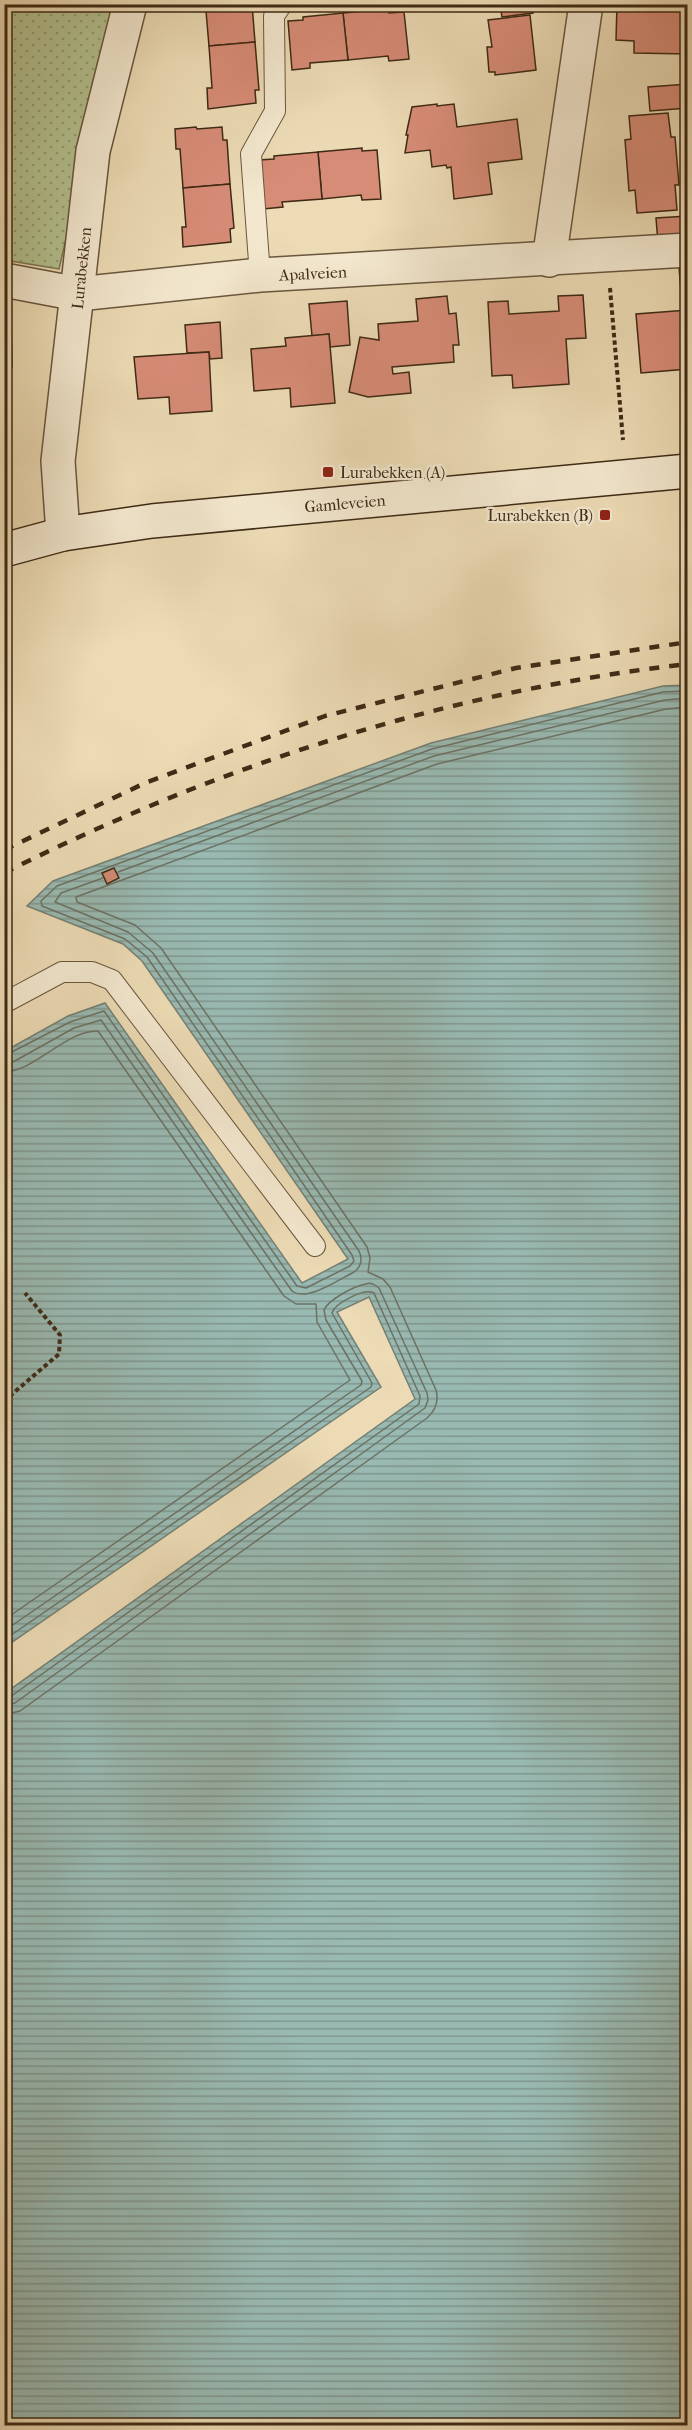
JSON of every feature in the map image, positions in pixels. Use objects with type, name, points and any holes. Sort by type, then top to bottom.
[{"type":"street","name":"Lurabekken","points":[[63,534],[58,461],[93,151],[130,4]]},
{"type":"street","points":[[549,260],[586,4]]},
{"type":"street","name":"Apalveien","points":[[4,280],[78,294],[260,275],[549,260],[687,250]]},
{"type":"street","name":"Gamleveien","points":[[4,550],[63,534],[152,521],[687,471]]},
{"type":"lane","points":[[260,275],[251,154],[275,111],[274,16],[282,4]]},
{"type":"lane","points":[[4,1003],[62,972],[92,972],[112,980],[315,1246]]},
{"type":"path","points":[[4,16],[8,4]]},
{"type":"path","points":[[607,256],[623,440]]},
{"type":"path","points":[[4,1401],[59,1354],[60,1335],[25,1293]]},
{"type":"green space","points":[[4,5],[120,5],[59,269],[5,260]]},
{"type":"water","points":[[687,685],[687,2425],[5,2425],[4,1694],[415,1399],[369,1297],[337,1312],[381,1387],[5,1647],[5,1051],[68,1016],[105,1003],[302,1283],[348,1259],[142,961],[123,944],[27,906],[53,881],[431,743],[663,686]]},
{"type":"building","points":[[201,4],[252,4],[255,42],[209,46],[206,11],[202,11]]},
{"type":"building","points":[[500,4],[532,4],[533,13],[502,17]]},
{"type":"building","points":[[617,4],[688,4],[688,54],[634,53],[634,41],[616,40]]},
{"type":"building","points":[[388,9],[389,13],[404,12],[409,59],[389,61],[388,56],[348,60],[343,13]]},
{"type":"building","points":[[343,13],[348,60],[310,63],[310,68],[292,70],[288,21]]},
{"type":"building","points":[[530,15],[536,70],[495,75],[495,72],[489,72],[487,47],[492,47],[488,20]]},
{"type":"building","points":[[255,42],[259,90],[255,90],[256,103],[208,109],[207,88],[212,88],[209,46]]},
{"type":"building","points":[[688,84],[688,108],[650,111],[648,87]]},
{"type":"building","points":[[437,104],[437,106],[454,104],[457,127],[517,119],[522,159],[488,163],[492,194],[454,199],[451,167],[447,168],[446,165],[432,167],[430,150],[405,153],[412,107]]},
{"type":"building","points":[[668,113],[671,137],[675,137],[679,185],[675,185],[677,210],[637,213],[635,190],[629,191],[625,140],[631,139],[629,116]]},
{"type":"building","points":[[196,127],[197,129],[222,127],[223,140],[227,140],[230,184],[183,188],[180,149],[176,149],[175,129]]},
{"type":"building","points":[[362,148],[362,151],[377,150],[381,199],[362,200],[361,195],[322,199],[318,152]]},
{"type":"building","points":[[318,152],[322,199],[282,202],[283,207],[263,209],[259,160],[274,159],[274,156]]},
{"type":"building","points":[[230,184],[234,228],[230,229],[231,242],[183,247],[182,227],[186,227],[183,188]]},
{"type":"building","points":[[688,216],[688,241],[658,243],[656,218]]},
{"type":"building","points":[[688,266],[688,304],[682,305],[679,267]]},
{"type":"building","points":[[583,295],[586,338],[566,339],[569,384],[513,388],[512,375],[492,376],[488,302],[508,301],[509,314],[559,311],[558,296]]},
{"type":"building","points":[[447,296],[449,314],[456,313],[459,345],[453,345],[454,362],[392,367],[393,374],[409,372],[411,393],[368,397],[349,392],[360,337],[379,340],[378,324],[418,321],[416,299]]},
{"type":"building","points":[[347,301],[350,345],[330,347],[329,334],[312,336],[309,304]]},
{"type":"building","points":[[688,310],[688,369],[641,373],[636,314]]},
{"type":"building","points":[[11,322],[12,367],[4,367],[4,323]]},
{"type":"building","points":[[220,322],[222,358],[210,359],[209,352],[187,353],[185,325]]},
{"type":"building","points":[[329,334],[335,403],[291,407],[290,388],[254,391],[251,349],[286,346],[285,338]]},
{"type":"building","points":[[209,352],[212,411],[170,414],[169,397],[138,399],[134,357]]},
{"type":"building","points":[[114,868],[119,878],[107,884],[102,873]]},
{"type":"railway","points":[[4,850],[145,783],[325,716],[516,668],[688,642]]},
{"type":"railway","points":[[4,873],[85,834],[168,799],[337,738],[511,693],[599,676],[688,664]]},
{"type":"place","name":"Lurabekken (A)","points":[[328,472]]},
{"type":"place","name":"Lurabekken (B)","points":[[605,515]]}]
